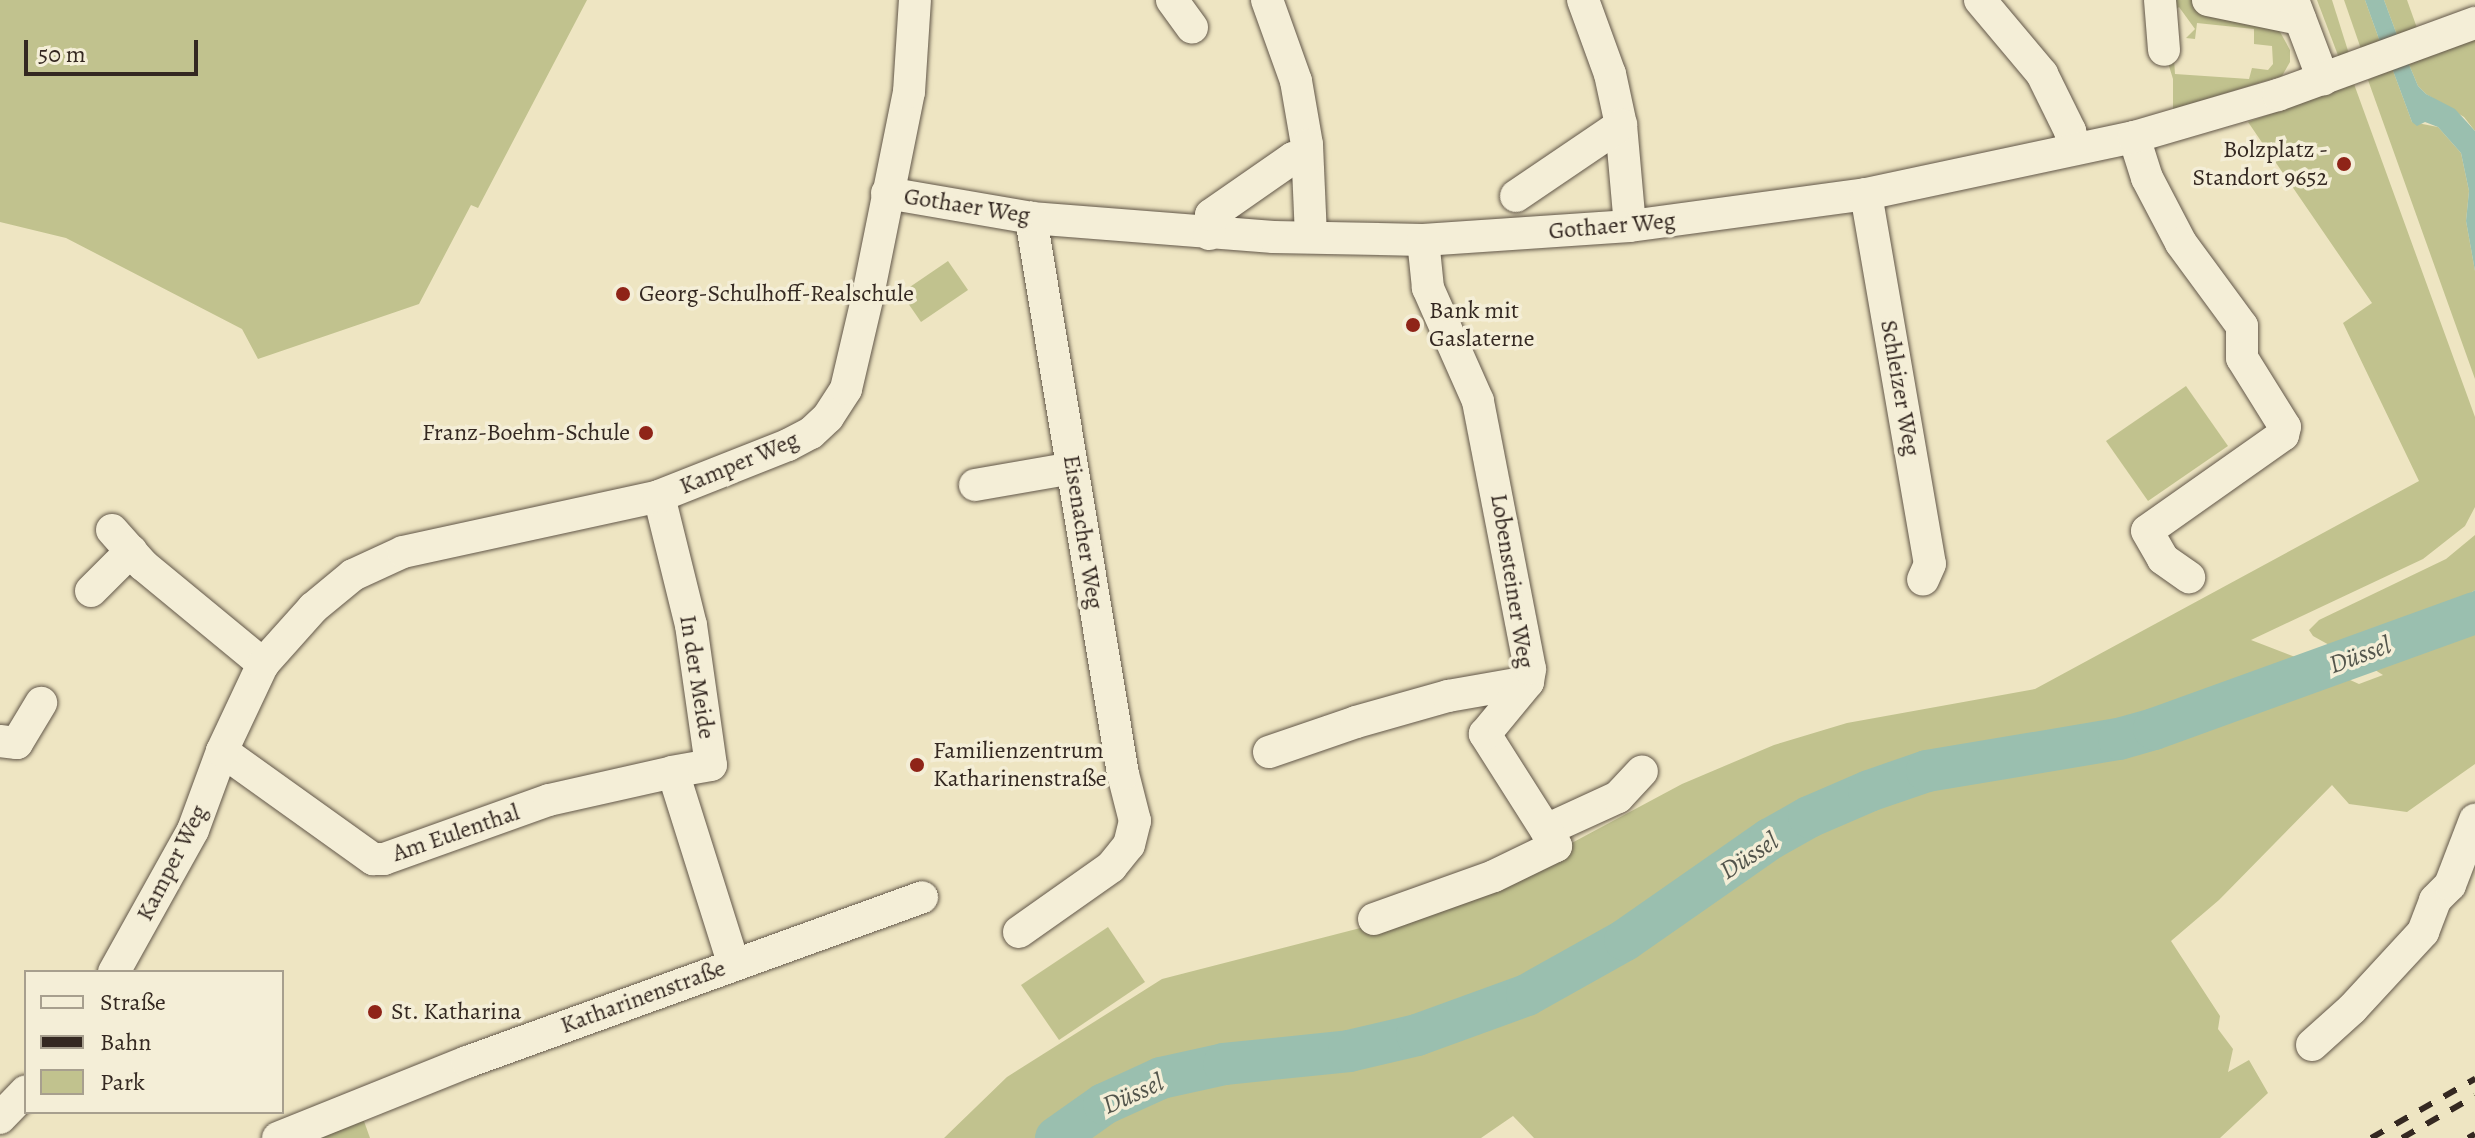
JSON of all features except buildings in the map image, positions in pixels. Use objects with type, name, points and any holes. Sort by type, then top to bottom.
[{"type":"street","name":"Kamper Weg","points":[[115,970],[193,830],[222,751],[263,664],[313,608],[353,575],[377,562],[467,537],[659,496],[788,445],[811,433],[840,402],[856,349],[909,92],[915,0]]},
{"type":"street","points":[[1172,0],[1192,28]]},
{"type":"street","points":[[1267,0],[1296,81],[1307,158],[1311,237]]},
{"type":"street","points":[[1583,0],[1610,74],[1621,125],[1630,226]]},
{"type":"street","points":[[1980,0],[2042,74],[2070,131],[2074,149]]},
{"type":"street","points":[[2160,0],[2164,50]]},
{"type":"street","points":[[2208,0],[2297,10],[2323,79]]},
{"type":"street","name":"Gothaer Weg","points":[[887,193],[1031,218],[1209,234],[1423,240],[1630,226],[1866,194],[2134,137],[2323,79],[2475,23]]},
{"type":"street","points":[[1516,196],[1621,125]]},
{"type":"street","points":[[2134,137],[2147,178],[2181,243],[2242,326],[2242,358],[2285,427],[2283,435],[2147,531],[2163,559],[2189,577]]},
{"type":"street","points":[[1209,234],[1211,215],[1293,158],[1307,158]]},
{"type":"street","name":"Schleizer Weg","points":[[1866,194],[1930,564],[1923,580]]},
{"type":"street","name":"Eisenacher Weg","points":[[1019,932],[1111,867],[1129,845],[1135,821],[1123,774],[1031,218]]},
{"type":"street","name":"Lobensteiner Weg","points":[[1423,240],[1428,288],[1478,401],[1530,669],[1528,682],[1485,734],[1546,830]]},
{"type":"street","points":[[975,485],[1072,468]]},
{"type":"street","name":"In der Meide","points":[[659,496],[691,625],[711,765],[673,772]]},
{"type":"street","points":[[91,591],[122,541],[143,565],[263,664]]},
{"type":"street","points":[[1269,752],[1356,722],[1448,696],[1528,682]]},
{"type":"street","points":[[0,741],[17,743],[41,703]]},
{"type":"street","name":"Am Eulenthal","points":[[222,751],[373,859],[384,859],[549,800],[673,772]]},
{"type":"street","points":[[1374,919],[1494,876],[1556,846],[1546,830],[1618,797],[1642,771]]},
{"type":"street","points":[[673,772],[734,965]]},
{"type":"street","points":[[2312,1045],[2352,1009],[2423,932],[2435,900],[2450,885],[2471,827]]},
{"type":"street","name":"Katharinenstraße","points":[[278,1138],[467,1062],[922,897]]},
{"type":"street","points":[[0,1118],[24,1093]]},
{"type":"green space","points":[[0,0],[587,0],[478,208],[471,205],[419,304],[258,359],[242,329],[66,238],[0,222]]},
{"type":"green space","points":[[2174,0],[2194,0],[2279,30],[2290,50],[2290,62],[2282,76],[2173,109],[2173,79],[2165,53],[2174,59],[2175,74],[2249,79],[2252,68],[2268,70],[2273,64],[2272,46],[2254,44],[2254,29],[2197,23],[2195,39],[2186,38],[2195,29],[2179,7],[2169,14]]},
{"type":"green space","points":[[2317,0],[2332,0],[2349,54],[2339,58]]},
{"type":"green space","points":[[2344,0],[2365,0],[2380,42],[2361,49]]},
{"type":"green space","points":[[2384,0],[2407,0],[2417,28],[2397,35]]},
{"type":"green space","points":[[2475,38],[2475,131],[2464,117],[2418,86],[2408,62]]},
{"type":"green space","points":[[2392,68],[2412,122],[2438,127],[2461,153],[2469,191],[2466,221],[2475,271],[2475,379],[2368,80]]},
{"type":"green space","points":[[2354,84],[2475,417],[2475,507],[2465,526],[2423,559],[2251,640],[2311,663],[2133,725],[1946,763],[1883,782],[1803,816],[1700,882],[1613,945],[1565,973],[1494,1006],[1407,1034],[1331,1051],[1196,1065],[1124,1090],[1068,1123],[1052,1138],[944,1138],[1007,1077],[1162,979],[1376,924],[1525,868],[1682,784],[1774,745],[1847,723],[2035,689],[2419,481],[2343,323],[2372,303],[2248,122]]},
{"type":"green space","points":[[948,261],[968,290],[921,322],[901,293]]},
{"type":"green space","points":[[2186,386],[2228,446],[2148,501],[2106,441]]},
{"type":"green space","points":[[2475,535],[2475,590],[2444,611],[2340,651],[2313,636],[2309,630],[2319,620],[2446,559]]},
{"type":"green space","points":[[2475,623],[2475,764],[2407,812],[2349,804],[2332,785],[2219,900],[2171,941],[2220,1016],[2218,1029],[2233,1049],[2228,1072],[2249,1060],[2268,1093],[2220,1138],[1534,1138],[1513,1116],[1481,1138],[1062,1138],[1078,1123],[1131,1092],[1194,1071],[1346,1054],[1418,1040],[1527,998],[1596,963],[1743,861],[1810,821],[1868,793],[1952,770],[2124,741],[2339,675],[2359,684],[2383,675],[2364,663]]},
{"type":"green space","points":[[1108,927],[1145,982],[1059,1040],[1021,985]]},
{"type":"green space","points":[[360,1110],[370,1138],[299,1138]]},
{"type":"water","points":[[2365,0],[2384,0],[2397,35],[2380,42]]},
{"type":"water","points":[[2408,62],[2418,86],[2426,94],[2455,109],[2475,131],[2475,271],[2466,221],[2469,191],[2461,153],[2438,127],[2425,122],[2417,126],[2412,122],[2392,68]]},
{"type":"water","points":[[2475,590],[2475,623],[2364,663],[2340,651],[2444,611]]},
{"type":"waterway","name":"Düssel","points":[[1056,1138],[1104,1104],[1161,1078],[1224,1064],[1349,1051],[1417,1035],[1527,995],[1625,940],[1770,839],[1809,817],[1869,791],[1927,771],[2119,739],[2154,729],[2475,613]]},
{"type":"railway","points":[[2371,1138],[2475,1079]]},
{"type":"railway","points":[[2402,1138],[2475,1096]]},
{"type":"railway","points":[[2468,1138],[2475,1134]]},
{"type":"place","name":"Bolzplatz - Standort 9652","points":[[2344,164]]},
{"type":"place","name":"Georg-Schulhoff-Realschule","points":[[623,294]]},
{"type":"place","name":"Bank mit Gaslaterne","points":[[1413,325]]},
{"type":"place","name":"Franz-Boehm-Schule","points":[[646,433]]},
{"type":"place","name":"Familienzentrum Katharinenstraße","points":[[917,765]]},
{"type":"place","name":"St. Katharina","points":[[375,1012]]}]
